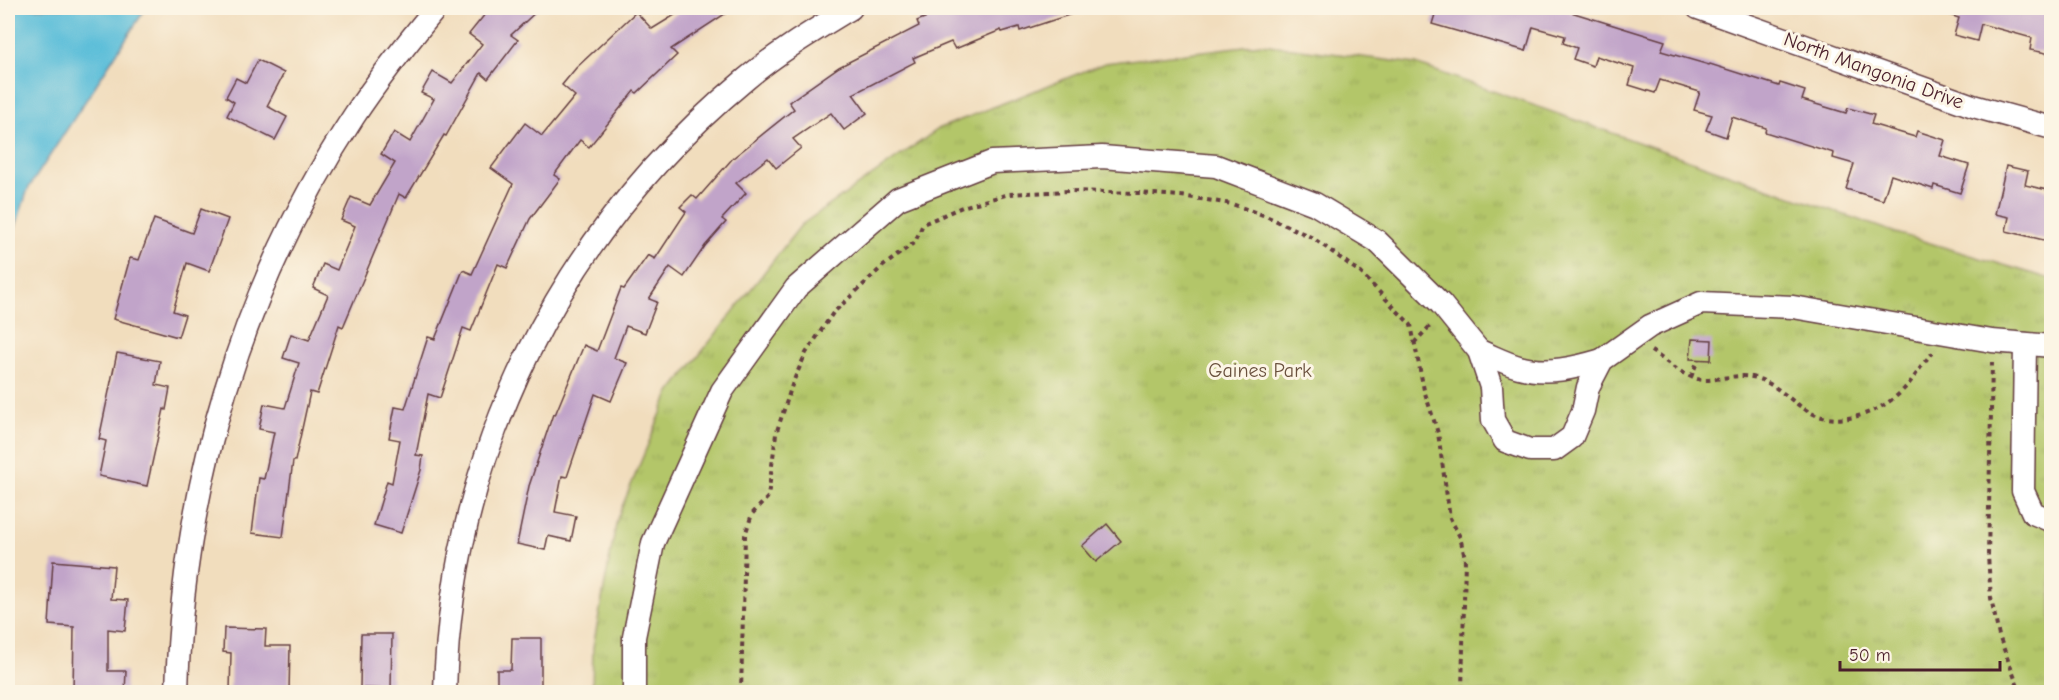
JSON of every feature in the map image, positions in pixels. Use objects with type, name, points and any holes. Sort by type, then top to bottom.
[{"type":"street","points":[[177,693],[178,641],[185,568],[198,495],[215,424],[256,302],[278,252],[316,178],[360,107],[436,8]]},
{"type":"street","points":[[445,693],[449,623],[472,498],[497,422],[522,363],[552,307],[585,253],[623,202],[699,120],[747,78],[798,40],[851,8]]},
{"type":"street","name":"North Mangonia Drive","points":[[1698,8],[1973,106],[2052,128]]},
{"type":"street","points":[[634,693],[634,637],[653,543],[722,391],[796,288],[898,199],[992,162],[1102,157],[1216,166],[1315,204],[1377,241],[1441,303],[1479,351],[1491,387],[1494,420],[1505,441],[1530,450],[1554,450],[1572,437],[1583,411],[1587,387],[1602,360]]},
{"type":"street","points":[[1479,351],[1519,367],[1541,371],[1567,370],[1602,360],[1650,326],[1701,303],[1793,307],[1992,342],[2052,346]]},
{"type":"street","points":[[2025,344],[2023,491],[2033,513],[2052,521]]},
{"type":"path","points":[[741,693],[745,535],[752,514],[768,497],[776,434],[793,382],[806,353],[833,314],[882,267],[915,242],[923,224],[948,212],[995,197],[1034,192],[1070,191],[1163,194],[1232,204],[1266,216],[1313,238],[1342,258],[1361,273],[1411,325],[1424,390],[1438,433],[1450,518],[1460,537],[1465,558],[1462,693]]},
{"type":"path","points":[[1414,343],[1435,322]]},
{"type":"path","points":[[1641,351],[1651,350],[1691,377],[1706,380],[1751,377],[1768,382],[1785,397],[1809,412],[1823,418],[1838,419],[1872,411],[1902,391],[1932,353],[1942,354]]},
{"type":"path","points":[[1982,359],[1992,360],[1988,556],[1991,598],[1999,636],[2020,693]]},
{"type":"path","points":[[1691,377],[1698,360]]},
{"type":"green space","name":"Gaines Park","points":[[1261,44],[1416,64],[1896,233],[2051,279],[2051,692],[592,692],[593,647],[617,519],[669,394],[801,225],[940,128],[1105,63]]},
{"type":"water","points":[[8,8],[146,8],[28,189],[8,250]]},
{"type":"building","points":[[490,8],[540,8],[511,35],[518,40],[488,79],[481,73],[446,136],[444,135],[406,198],[399,194],[343,327],[339,325],[317,394],[310,392],[295,461],[293,461],[283,537],[252,533],[259,478],[264,479],[274,432],[259,429],[264,404],[285,408],[299,363],[283,358],[291,334],[309,340],[328,295],[313,288],[323,264],[337,270],[355,226],[341,220],[351,197],[370,205],[395,163],[381,154],[394,132],[410,142],[434,99],[421,93],[433,72],[452,83],[482,44],[469,34]]},
{"type":"building","points":[[686,8],[734,8],[671,49],[677,55],[637,93],[634,91],[589,147],[580,140],[554,175],[560,179],[530,219],[507,268],[498,264],[471,331],[463,328],[440,398],[428,394],[416,455],[423,456],[421,470],[401,533],[374,525],[387,481],[392,483],[400,440],[389,438],[395,407],[405,409],[428,337],[435,339],[463,270],[472,274],[513,184],[491,168],[525,123],[542,136],[575,96],[562,85],[576,68],[636,12],[652,29]]},
{"type":"building","points":[[949,8],[1081,8],[1081,11],[1020,31],[1019,27],[1002,32],[1001,30],[955,49],[951,42],[913,58],[915,62],[853,94],[867,113],[844,130],[831,113],[793,139],[801,148],[776,168],[768,158],[736,183],[746,193],[722,219],[726,222],[705,246],[684,277],[670,267],[649,299],[657,302],[645,333],[626,326],[614,358],[627,363],[611,401],[595,394],[567,477],[562,476],[555,512],[576,516],[571,541],[548,536],[545,550],[517,544],[529,486],[553,414],[555,415],[584,345],[597,351],[621,288],[624,289],[648,255],[655,259],[686,212],[680,207],[692,195],[697,199],[733,158],[794,109],[789,102],[839,67],[919,26],[917,21]]},
{"type":"building","points":[[1437,8],[1558,8],[1665,41],[1661,51],[1779,86],[1780,83],[1805,91],[1802,100],[1846,113],[1848,108],[1874,115],[1871,124],[1915,137],[1917,131],[1945,140],[1940,156],[1969,165],[1960,193],[1934,185],[1933,189],[1891,175],[1883,200],[1846,189],[1854,164],[1833,158],[1834,153],[1765,132],[1766,128],[1732,117],[1726,137],[1706,130],[1712,115],[1694,110],[1700,92],[1660,80],[1655,93],[1629,85],[1634,68],[1596,56],[1593,66],[1573,59],[1577,48],[1563,43],[1565,36],[1533,27],[1526,51],[1432,24]]},
{"type":"building","points":[[1941,8],[2052,8],[2052,54],[2030,50],[2032,38],[1981,24],[1977,41],[1954,35],[1959,18],[1940,12]]},
{"type":"building","points":[[258,60],[284,73],[267,106],[287,117],[275,140],[227,116],[234,102],[226,97],[236,78],[246,83]]},
{"type":"building","points":[[2006,166],[2028,171],[2025,185],[2052,191],[2052,242],[2006,231],[2009,217],[1995,214]]},
{"type":"building","points":[[201,209],[228,219],[209,271],[187,263],[173,311],[185,315],[178,337],[113,319],[130,258],[139,260],[154,219],[192,233]]},
{"type":"building","points":[[1692,339],[1712,340],[1711,360],[1690,359]]},
{"type":"building","points":[[117,353],[160,361],[156,385],[170,388],[147,486],[99,476],[106,441],[99,439]]},
{"type":"building","points":[[1107,524],[1121,541],[1096,562],[1082,546]]},
{"type":"building","points":[[53,561],[114,566],[111,599],[128,600],[125,631],[108,629],[108,671],[126,671],[125,693],[73,693],[74,627],[49,625]]},
{"type":"building","points":[[224,628],[266,629],[265,646],[290,646],[289,692],[230,691],[231,653],[223,652]]},
{"type":"building","points":[[361,634],[392,634],[391,689],[360,688]]},
{"type":"building","points":[[512,638],[541,638],[541,693],[497,693],[497,670],[511,670]]}]
